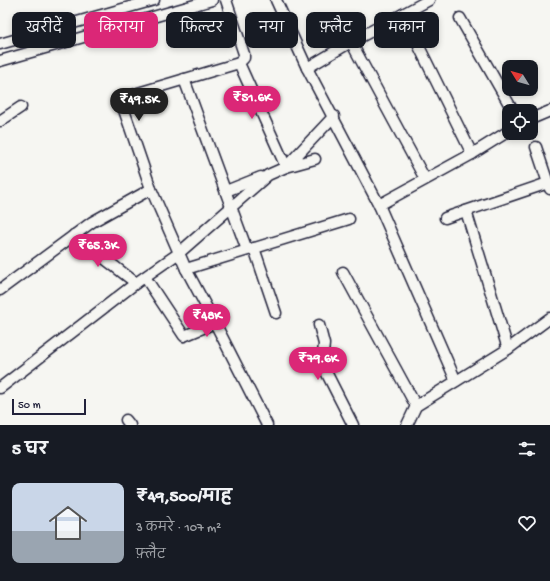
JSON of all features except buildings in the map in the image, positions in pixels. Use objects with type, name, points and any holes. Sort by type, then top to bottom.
[{"type":"street","points":[[0,44],[154,0]]},
{"type":"street","points":[[0,61],[212,0]]},
{"type":"street","points":[[226,0],[244,58],[239,63],[138,93],[129,97],[125,102],[124,110],[151,189],[186,269],[215,322],[267,425]]},
{"type":"street","points":[[276,0],[307,68],[334,116],[378,205],[456,381]]},
{"type":"street","points":[[407,12],[429,0]]},
{"type":"street","points":[[460,18],[509,104]]},
{"type":"street","points":[[307,68],[341,48]]},
{"type":"street","points":[[354,48],[425,179]]},
{"type":"street","points":[[420,48],[472,154]]},
{"type":"street","points":[[239,63],[286,167]]},
{"type":"street","points":[[184,79],[232,207],[276,313]]},
{"type":"street","points":[[0,121],[21,107]]},
{"type":"street","points":[[538,116],[550,111]]},
{"type":"street","points":[[286,167],[334,116]]},
{"type":"street","points":[[378,205],[472,154],[502,135]]},
{"type":"street","points":[[445,218],[549,186],[536,148]]},
{"type":"street","points":[[226,191],[286,167],[315,159]]},
{"type":"street","points":[[0,388],[136,283],[179,253],[268,175]]},
{"type":"street","points":[[0,290],[92,222],[151,189]]},
{"type":"street","points":[[466,211],[508,348]]},
{"type":"street","points":[[186,269],[349,219]]},
{"type":"street","points":[[74,235],[136,283]]},
{"type":"street","points":[[343,272],[416,406]]},
{"type":"street","points":[[145,277],[184,336],[215,322]]},
{"type":"street","points":[[407,425],[416,406],[508,348],[550,318]]},
{"type":"street","points":[[319,325],[324,344],[322,363],[353,425]]}]
